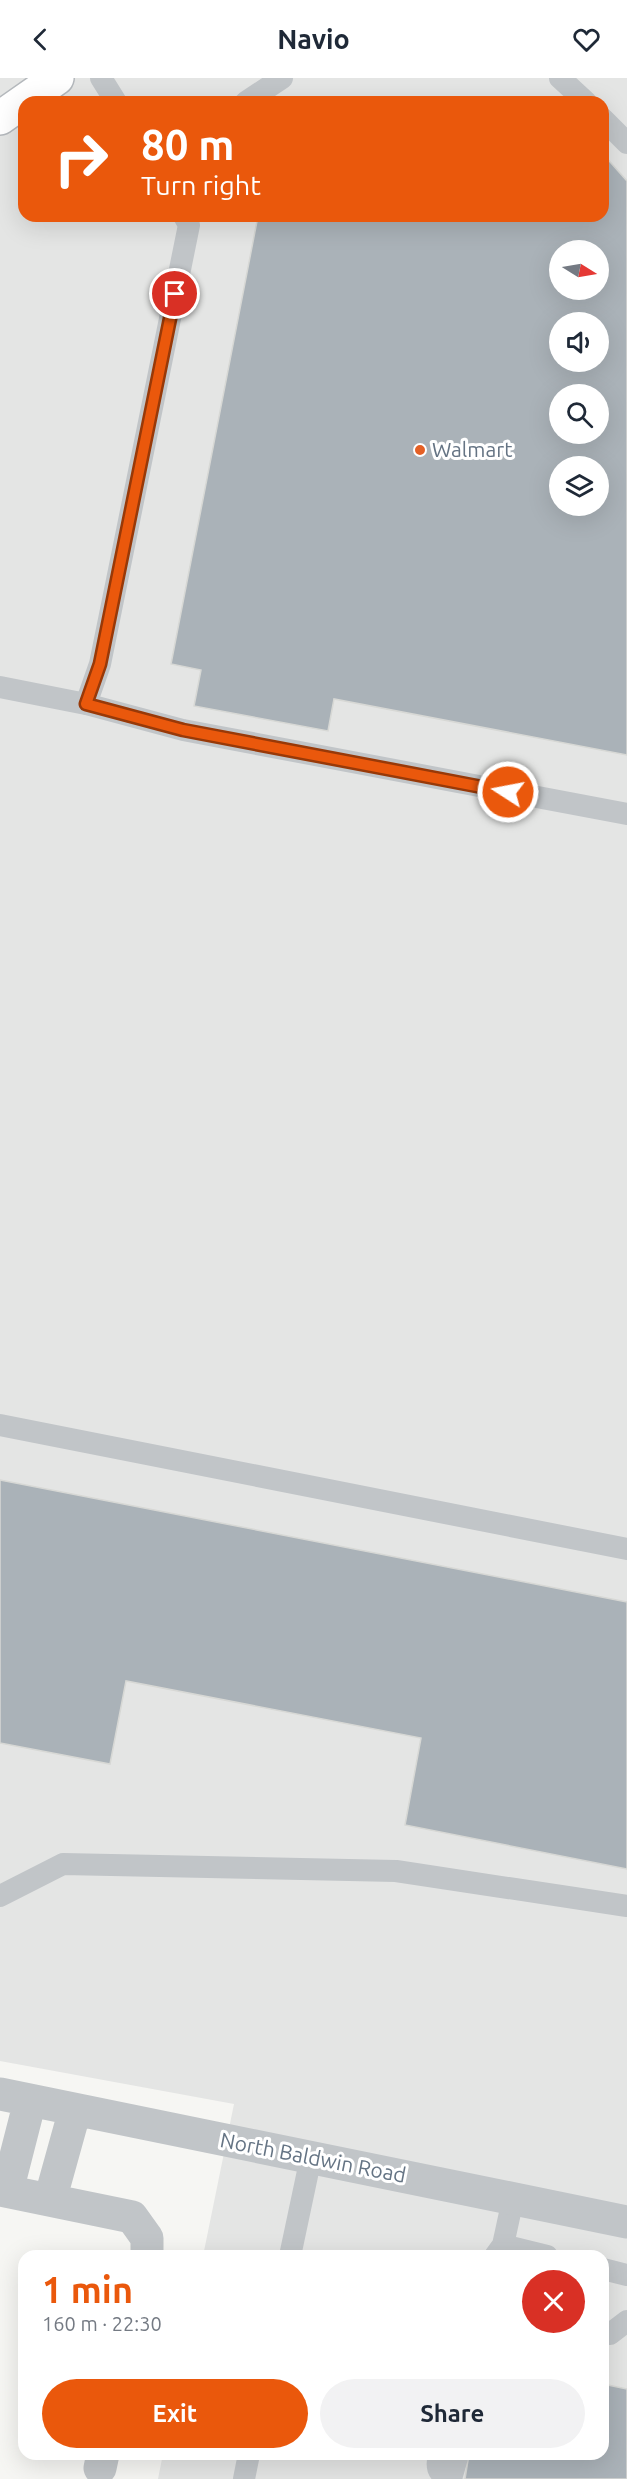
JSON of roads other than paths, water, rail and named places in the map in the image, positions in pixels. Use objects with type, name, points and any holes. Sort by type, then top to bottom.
[{"type":"main road","points":[[31,96],[57,78]]},
{"type":"main road","points":[[0,118],[18,105]]},
{"type":"street","name":"North Baldwin Road","points":[[15,2098],[627,2222]]},
{"type":"street","points":[[15,2098],[4,2191],[132,2217],[147,2238],[147,2250]]},
{"type":"street","points":[[50,2200],[75,2110]]},
{"type":"lane","points":[[101,78],[112,96]]},
{"type":"lane","points":[[255,96],[282,78]]},
{"type":"lane","points":[[560,78],[580,96]]},
{"type":"lane","points":[[609,125],[627,144]]},
{"type":"lane","points":[[86,704],[100,664],[189,225],[187,222]]},
{"type":"lane","points":[[0,687],[86,704],[183,730],[627,814]]},
{"type":"lane","points":[[0,1425],[627,1549]]},
{"type":"lane","points":[[0,1896],[63,1864],[396,1871],[627,1906]]},
{"type":"lane","points":[[291,2250],[311,2157]]},
{"type":"lane","points":[[499,2250],[513,2199]]},
{"type":"lane","points":[[609,2270],[627,2275]]},
{"type":"lane","points":[[609,2334],[627,2321]]},
{"type":"lane","points":[[244,2479],[248,2460]]},
{"type":"lane","points":[[438,2460],[437,2467],[440,2474],[450,2479],[456,2460]]},
{"type":"place","name":"Walmart","points":[[420,450]]}]
